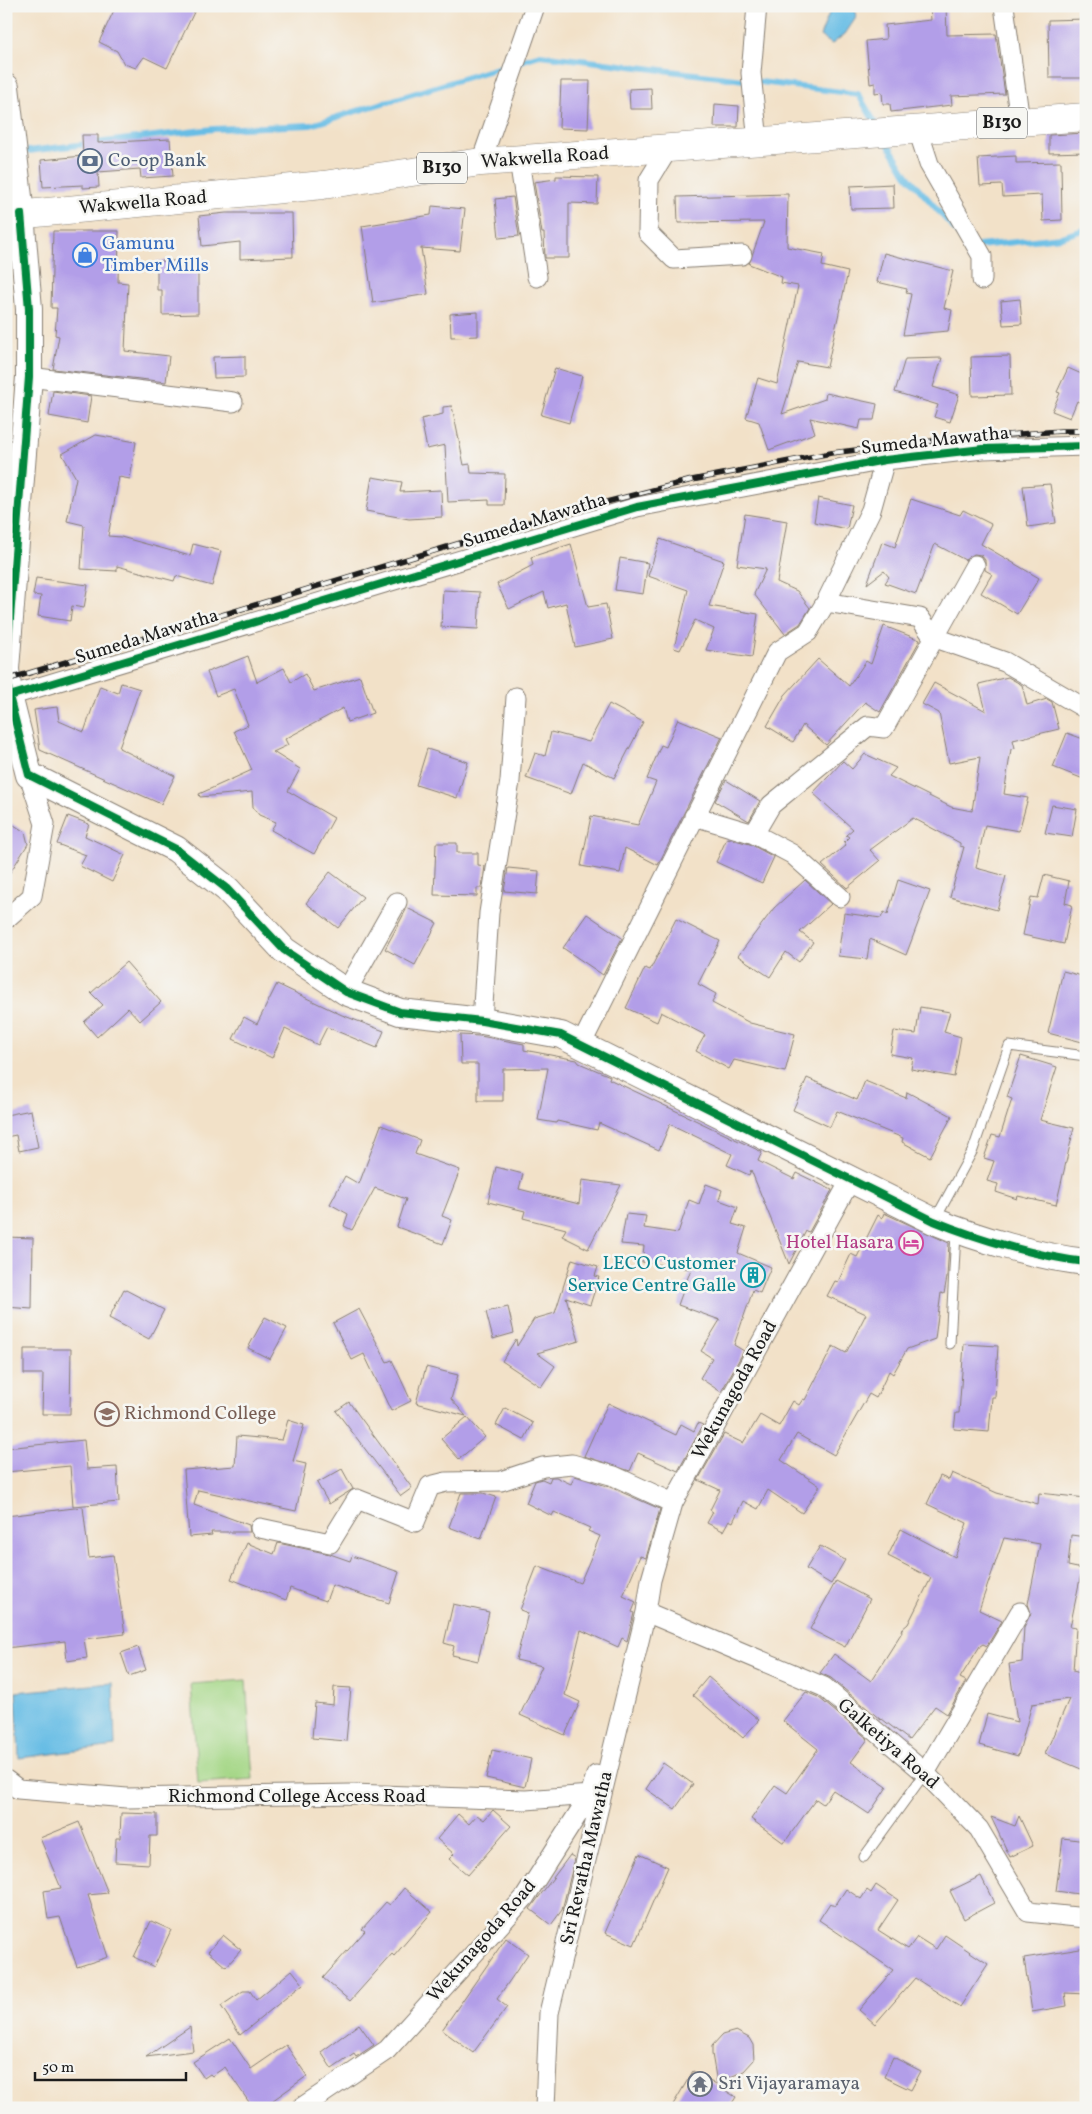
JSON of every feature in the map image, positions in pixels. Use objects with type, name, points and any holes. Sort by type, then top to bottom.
[{"type":"main road","name":"Wakwella Road","points":[[14,215],[323,185],[481,162],[1086,117]]},
{"type":"street","points":[[481,162],[514,72],[534,6]]},
{"type":"street","points":[[757,6],[751,73],[752,98],[758,142]]},
{"type":"street","points":[[1004,6],[1020,121]]},
{"type":"street","points":[[6,87],[14,215],[29,309],[29,377],[6,669],[7,696],[45,824],[32,896],[6,919]]},
{"type":"street","points":[[918,130],[929,164],[977,248],[982,280]]},
{"type":"street","points":[[668,149],[649,180],[648,233],[674,259],[742,255]]},
{"type":"street","points":[[520,160],[537,277]]},
{"type":"street","points":[[29,377],[233,402]]},
{"type":"street","name":"Sumeda Mawatha","points":[[7,696],[637,508],[885,460],[983,449],[1086,446]]},
{"type":"street","points":[[582,1045],[777,652],[808,632],[826,602],[871,510],[885,460]]},
{"type":"street","points":[[754,834],[771,805],[801,780],[868,726],[884,728],[933,637],[975,565]]},
{"type":"street","points":[[826,602],[920,618],[933,637],[1004,662],[1086,709]]},
{"type":"street","points":[[482,1021],[489,913],[510,781],[516,696]]},
{"type":"street","points":[[29,775],[176,849],[227,889],[284,950],[346,992],[400,1012],[482,1021],[562,1035],[945,1225],[1011,1246],[1086,1262]]},
{"type":"street","points":[[694,816],[754,834],[792,854],[840,897]]},
{"type":"street","points":[[346,992],[396,902]]},
{"type":"street","name":"Wekunagoda Road","points":[[646,1612],[651,1580],[672,1503],[851,1179]]},
{"type":"street","points":[[260,1528],[330,1543],[357,1499],[414,1522],[430,1486],[446,1482],[501,1481],[543,1467],[572,1464],[614,1476],[672,1503]]},
{"type":"street","name":"Sri Revatha Mawatha","points":[[545,2108],[550,2014],[646,1612]]},
{"type":"street","name":"Galketiya Road","points":[[646,1612],[824,1687],[925,1773],[979,1829],[1028,1912],[1086,1918]]},
{"type":"street","points":[[925,1773],[1020,1612]]},
{"type":"street","name":"Wekunagoda Road","points":[[301,2108],[387,2050],[525,1897],[590,1795],[638,1645]]},
{"type":"street","name":"Richmond College Access Road","points":[[6,1780],[18,1789],[126,1798],[352,1794],[526,1800],[590,1795]]},
{"type":"lane","points":[[950,1344],[945,1225],[1009,1046],[1086,1056]]},
{"type":"lane","points":[[864,1857],[925,1773]]},
{"type":"green space","points":[[246,1680],[253,1779],[198,1783],[191,1684]]},
{"type":"water","points":[[832,6],[854,6],[857,16],[845,34],[832,44],[820,36]]},
{"type":"water","points":[[113,1683],[115,1746],[19,1758],[16,1692]]},
{"type":"building","points":[[116,6],[197,6],[167,68],[144,57],[136,68],[124,64],[117,51],[99,42]]},
{"type":"building","points":[[930,6],[946,6],[947,35],[996,34],[1005,94],[951,96],[952,105],[891,112],[890,104],[883,104],[882,92],[875,93],[875,83],[870,84],[866,41],[886,39],[885,25],[931,20]]},
{"type":"building","points":[[1086,19],[1086,78],[1049,78],[1048,20]]},
{"type":"building","points":[[561,81],[590,81],[588,129],[559,128]]},
{"type":"building","points":[[651,88],[652,109],[630,109],[629,89]]},
{"type":"building","points":[[715,104],[739,106],[738,127],[714,127]]},
{"type":"building","points":[[1086,133],[1086,152],[1049,153],[1049,135]]},
{"type":"building","points":[[82,135],[98,135],[98,143],[170,139],[173,176],[141,178],[140,169],[98,172],[99,187],[83,188],[83,185],[43,187],[41,160],[83,156]]},
{"type":"building","points":[[1016,156],[1016,163],[1061,162],[1062,220],[1043,221],[1042,195],[1003,197],[1002,185],[980,186],[978,158]]},
{"type":"building","points":[[556,176],[598,177],[597,204],[569,203],[569,258],[545,258],[544,233],[542,233],[534,182],[556,179]]},
{"type":"building","points":[[893,184],[894,208],[851,209],[850,186]]},
{"type":"building","points":[[788,194],[787,247],[824,254],[822,266],[848,272],[827,367],[798,362],[782,414],[825,399],[826,393],[877,404],[874,420],[861,420],[859,429],[810,418],[815,433],[769,450],[759,422],[746,418],[758,378],[777,384],[798,286],[781,283],[782,277],[749,264],[764,222],[678,223],[677,197]]},
{"type":"building","points":[[513,197],[519,236],[499,238],[495,199]]},
{"type":"building","points":[[432,206],[465,209],[460,251],[421,248],[428,294],[373,303],[362,226],[431,215]]},
{"type":"building","points":[[226,213],[292,213],[293,257],[240,259],[240,242],[202,246],[199,216]]},
{"type":"building","points":[[53,231],[119,231],[118,282],[128,283],[125,351],[169,356],[166,382],[53,369],[59,336],[55,335],[57,308],[51,308]]},
{"type":"building","points":[[884,253],[953,271],[944,308],[952,310],[948,331],[903,335],[911,294],[906,293],[907,289],[877,282]]},
{"type":"building","points":[[157,261],[198,261],[198,314],[162,315],[162,290],[157,290]]},
{"type":"building","points":[[1020,299],[1022,324],[1003,325],[1001,301]]},
{"type":"building","points":[[478,312],[478,336],[451,337],[450,314]]},
{"type":"building","points":[[245,356],[245,377],[214,378],[213,357]]},
{"type":"building","points":[[1010,356],[1011,395],[972,396],[971,357]]},
{"type":"building","points":[[942,358],[933,387],[959,395],[950,422],[934,417],[938,405],[895,392],[905,359]]},
{"type":"building","points":[[555,368],[582,376],[569,423],[541,415]]},
{"type":"building","points":[[1068,368],[1086,376],[1086,405],[1077,401],[1070,418],[1052,411],[1060,393],[1057,392]]},
{"type":"building","points":[[53,391],[91,396],[87,423],[49,416]]},
{"type":"building","points":[[452,406],[464,465],[470,464],[471,473],[505,474],[504,505],[489,505],[489,500],[448,502],[445,445],[427,449],[421,419],[443,414],[443,407]]},
{"type":"building","points":[[96,435],[136,442],[130,479],[119,477],[108,536],[121,537],[190,556],[193,544],[221,551],[212,586],[176,576],[174,581],[117,566],[117,571],[81,569],[84,525],[67,521],[76,478],[62,454]]},
{"type":"building","points":[[372,477],[402,482],[400,492],[441,490],[442,517],[409,519],[366,511]]},
{"type":"building","points":[[1050,484],[1056,523],[1028,527],[1023,486]]},
{"type":"building","points":[[818,498],[852,505],[847,529],[814,522]]},
{"type":"building","points":[[911,499],[960,515],[963,510],[991,524],[981,544],[1039,578],[1017,614],[981,593],[992,574],[985,570],[985,560],[981,555],[974,554],[965,560],[935,544],[916,594],[885,583],[889,577],[884,571],[867,584],[882,542],[895,547]]},
{"type":"building","points":[[745,514],[787,521],[777,582],[797,591],[810,608],[800,624],[785,634],[754,594],[766,569],[737,565]]},
{"type":"building","points":[[660,539],[724,561],[709,606],[758,614],[752,657],[706,650],[714,629],[695,620],[680,650],[674,648],[688,590],[648,576]]},
{"type":"building","points":[[571,544],[588,607],[606,604],[613,639],[575,647],[566,603],[548,608],[544,592],[509,609],[497,584],[533,565],[531,557]]},
{"type":"building","points":[[620,558],[648,563],[643,594],[615,590]]},
{"type":"building","points":[[36,578],[88,585],[84,608],[72,606],[70,621],[38,616],[41,596],[33,595]]},
{"type":"building","points":[[443,590],[480,592],[478,629],[441,627]]},
{"type":"building","points":[[884,626],[920,640],[880,712],[865,702],[826,745],[803,725],[793,742],[767,726],[785,695],[818,659],[849,686],[866,661],[871,664]]},
{"type":"building","points":[[248,656],[257,682],[284,668],[291,682],[305,674],[314,691],[360,676],[373,713],[347,722],[343,708],[285,739],[288,745],[273,752],[300,769],[288,791],[334,818],[314,854],[271,830],[276,822],[259,815],[253,807],[252,792],[200,797],[199,794],[252,770],[234,731],[248,725],[234,689],[216,696],[207,672]]},
{"type":"building","points":[[1008,677],[1022,685],[1027,705],[1047,699],[1052,702],[1059,729],[1013,740],[1015,748],[1011,749],[1004,794],[1028,798],[1019,831],[985,825],[976,868],[1006,876],[997,910],[950,897],[964,847],[913,818],[870,850],[880,861],[847,888],[822,865],[846,845],[844,842],[849,837],[846,835],[853,829],[813,793],[843,761],[852,769],[865,754],[896,768],[889,776],[951,807],[972,811],[980,757],[949,763],[939,713],[922,704],[934,683],[986,711],[979,684]]},
{"type":"building","points":[[121,683],[140,689],[119,748],[175,776],[161,804],[40,750],[34,710],[57,707],[59,721],[84,732],[100,686],[118,693]]},
{"type":"building","points":[[609,704],[643,722],[614,778],[583,762],[571,794],[526,778],[535,753],[545,756],[551,732],[589,742]]},
{"type":"building","points":[[678,719],[722,737],[658,865],[625,848],[620,873],[581,866],[591,816],[638,825],[656,782],[647,779],[661,745],[666,747]]},
{"type":"building","points":[[1067,733],[1086,740],[1086,780],[1053,767]]},
{"type":"building","points":[[427,749],[468,762],[457,798],[416,785]]},
{"type":"building","points":[[726,780],[760,801],[749,821],[715,801]]},
{"type":"building","points":[[1052,805],[1077,809],[1072,837],[1045,833]]},
{"type":"building","points":[[68,816],[89,824],[85,836],[125,855],[112,882],[80,866],[86,855],[57,844]]},
{"type":"building","points":[[6,820],[25,832],[28,844],[6,879]]},
{"type":"building","points":[[727,838],[750,844],[774,857],[762,883],[716,862]]},
{"type":"building","points":[[436,843],[457,843],[457,853],[478,853],[478,865],[485,866],[482,888],[477,888],[477,896],[434,895]]},
{"type":"building","points":[[508,868],[539,871],[537,894],[504,891]]},
{"type":"building","points":[[330,872],[363,897],[338,928],[306,903]]},
{"type":"building","points":[[1044,875],[1069,881],[1065,903],[1072,905],[1064,944],[1023,935],[1031,897],[1038,898]]},
{"type":"building","points":[[805,880],[831,904],[800,932],[813,942],[799,962],[786,952],[770,977],[738,956],[774,908]]},
{"type":"building","points":[[898,880],[930,891],[906,955],[870,939],[867,959],[838,956],[844,913],[881,918],[884,912],[888,914]]},
{"type":"building","points":[[407,908],[437,923],[415,965],[385,949]]},
{"type":"building","points":[[587,914],[622,938],[603,975],[563,948]]},
{"type":"building","points":[[676,919],[720,941],[698,984],[716,994],[712,1003],[750,1023],[795,1034],[785,1072],[734,1060],[729,1069],[696,1051],[705,1035],[661,1012],[657,1022],[626,1008],[645,968],[650,970]]},
{"type":"building","points":[[126,962],[161,1002],[140,1021],[128,1008],[97,1037],[84,1022],[103,1005],[91,993]]},
{"type":"building","points":[[1063,971],[1086,977],[1086,1043],[1048,1033]]},
{"type":"building","points":[[277,984],[342,1015],[384,1031],[377,1048],[327,1027],[318,1045],[285,1029],[272,1058],[233,1039],[244,1017],[257,1024]]},
{"type":"building","points":[[920,1007],[950,1012],[944,1032],[961,1037],[954,1077],[911,1069],[913,1058],[890,1054],[894,1031],[916,1034]]},
{"type":"building","points":[[460,1035],[480,1036],[524,1044],[524,1050],[577,1060],[579,1063],[610,1076],[609,1079],[762,1152],[758,1161],[794,1179],[797,1173],[832,1190],[809,1232],[806,1231],[789,1264],[751,1170],[749,1175],[727,1165],[732,1154],[670,1124],[659,1150],[599,1123],[597,1130],[557,1121],[556,1123],[538,1120],[548,1068],[503,1069],[503,1101],[478,1101],[478,1064],[461,1064]]},
{"type":"building","points":[[1021,1056],[1057,1067],[1040,1120],[1074,1128],[1056,1205],[1018,1196],[1017,1199],[996,1192],[998,1184],[987,1181],[994,1161],[984,1158],[992,1135],[1000,1137],[1012,1099],[1007,1097]]},
{"type":"building","points":[[807,1078],[857,1100],[865,1081],[906,1098],[907,1092],[952,1116],[930,1157],[902,1142],[903,1138],[837,1111],[830,1127],[793,1110]]},
{"type":"building","points":[[31,1110],[38,1147],[19,1151],[16,1135],[6,1137],[6,1115]]},
{"type":"building","points":[[381,1125],[420,1140],[415,1154],[460,1170],[442,1216],[452,1220],[443,1244],[397,1227],[406,1199],[375,1188],[352,1230],[344,1226],[348,1214],[330,1204],[345,1176],[359,1184]]},
{"type":"building","points":[[496,1167],[523,1174],[519,1189],[579,1204],[582,1180],[621,1185],[588,1249],[562,1236],[566,1229],[523,1218],[525,1211],[488,1202]]},
{"type":"building","points":[[706,1184],[722,1190],[719,1200],[738,1207],[732,1224],[746,1228],[738,1253],[771,1267],[760,1293],[753,1290],[734,1345],[744,1351],[721,1392],[700,1378],[712,1358],[701,1351],[720,1320],[678,1305],[691,1269],[642,1262],[644,1246],[621,1244],[626,1214],[646,1216],[644,1228],[678,1233],[689,1200],[699,1204]]},
{"type":"building","points":[[884,1213],[949,1243],[947,1277],[944,1294],[941,1293],[935,1339],[907,1349],[893,1374],[889,1371],[876,1398],[869,1394],[834,1455],[797,1434],[781,1460],[820,1486],[802,1513],[768,1490],[758,1509],[743,1501],[733,1522],[729,1520],[723,1531],[707,1523],[713,1512],[710,1510],[720,1490],[698,1480],[724,1434],[743,1443],[760,1415],[779,1426],[793,1401],[799,1405],[803,1399],[805,1400],[833,1346],[846,1353],[866,1314],[827,1296],[835,1281],[838,1282],[851,1254],[857,1257],[878,1215],[882,1218]]},
{"type":"building","points":[[6,1237],[33,1238],[32,1309],[6,1307]]},
{"type":"building","points":[[572,1259],[598,1267],[595,1276],[599,1277],[590,1305],[566,1297],[579,1341],[537,1353],[555,1366],[541,1387],[502,1361],[516,1339],[517,1346],[534,1319],[555,1313]]},
{"type":"building","points":[[124,1289],[164,1310],[149,1339],[109,1318]]},
{"type":"building","points":[[508,1307],[514,1333],[493,1339],[486,1312]]},
{"type":"building","points":[[359,1309],[387,1362],[392,1360],[411,1401],[391,1411],[364,1354],[352,1360],[333,1323]]},
{"type":"building","points":[[265,1317],[287,1328],[270,1359],[248,1348]]},
{"type":"building","points":[[964,1344],[998,1346],[995,1397],[992,1397],[989,1432],[954,1429],[956,1413],[959,1413]]},
{"type":"building","points":[[24,1349],[71,1349],[70,1414],[42,1414],[43,1374],[24,1374]]},
{"type":"building","points":[[426,1367],[458,1375],[451,1399],[466,1416],[416,1403]]},
{"type":"building","points":[[349,1402],[412,1488],[401,1496],[336,1411]]},
{"type":"building","points":[[608,1403],[676,1435],[681,1424],[694,1431],[698,1423],[703,1425],[678,1471],[638,1453],[630,1471],[584,1456]]},
{"type":"building","points":[[505,1408],[533,1423],[524,1440],[496,1425]]},
{"type":"building","points":[[467,1417],[485,1437],[459,1459],[441,1439]]},
{"type":"building","points":[[288,1420],[304,1425],[293,1461],[306,1464],[296,1511],[198,1490],[194,1505],[249,1525],[250,1532],[211,1532],[212,1535],[189,1537],[184,1470],[235,1466],[237,1436],[282,1440]]},
{"type":"building","points":[[84,1440],[87,1469],[117,1467],[119,1502],[73,1506],[70,1466],[6,1472],[6,1448]]},
{"type":"building","points":[[342,1469],[353,1489],[329,1504],[317,1483]]},
{"type":"building","points":[[952,1473],[997,1493],[1038,1504],[1039,1493],[1086,1498],[1086,1537],[1071,1535],[1068,1566],[1082,1569],[1070,1627],[1076,1628],[1073,1671],[1080,1673],[1086,1660],[1086,1771],[1045,1754],[1069,1699],[1032,1704],[1018,1756],[979,1745],[987,1714],[1017,1722],[1009,1664],[1022,1662],[1024,1627],[1031,1613],[1028,1604],[1040,1544],[1004,1538],[979,1610],[1002,1621],[987,1646],[983,1644],[980,1646],[960,1678],[966,1681],[947,1714],[935,1706],[909,1740],[881,1720],[831,1678],[820,1673],[834,1654],[871,1681],[902,1632],[901,1630],[908,1624],[931,1578],[888,1556],[901,1529],[955,1557],[967,1523],[927,1504],[940,1476],[949,1480]]},
{"type":"building","points":[[575,1476],[610,1487],[660,1509],[646,1558],[640,1556],[623,1596],[636,1602],[632,1612],[634,1613],[627,1641],[622,1638],[618,1647],[581,1630],[565,1695],[580,1702],[565,1735],[520,1715],[542,1666],[516,1660],[528,1613],[520,1610],[537,1566],[580,1583],[600,1536],[588,1531],[590,1528],[554,1512],[552,1516],[526,1503],[535,1481],[542,1479],[549,1482],[551,1477],[556,1477],[571,1484]]},
{"type":"building","points":[[461,1493],[483,1493],[496,1497],[481,1539],[449,1527]]},
{"type":"building","points":[[83,1507],[89,1558],[113,1555],[125,1634],[84,1639],[87,1658],[67,1661],[65,1641],[6,1648],[6,1516]]},
{"type":"building","points":[[247,1543],[274,1554],[278,1543],[330,1554],[350,1561],[352,1556],[399,1572],[389,1603],[332,1585],[326,1601],[290,1588],[286,1600],[231,1579]]},
{"type":"building","points":[[820,1546],[845,1560],[831,1584],[806,1569]]},
{"type":"building","points":[[836,1581],[870,1599],[845,1647],[810,1629]]},
{"type":"building","points":[[453,1604],[489,1612],[478,1661],[452,1655],[454,1646],[444,1643]]},
{"type":"building","points":[[138,1647],[146,1670],[129,1676],[121,1653]]},
{"type":"building","points":[[708,1677],[759,1720],[743,1738],[693,1695]]},
{"type":"building","points":[[334,1687],[351,1688],[346,1741],[312,1738],[315,1703],[333,1705]]},
{"type":"building","points":[[806,1692],[818,1697],[868,1739],[851,1762],[887,1787],[869,1814],[833,1790],[823,1804],[816,1799],[784,1843],[751,1819],[775,1785],[787,1793],[818,1749],[783,1721]]},
{"type":"building","points":[[492,1750],[531,1759],[525,1787],[486,1778]]},
{"type":"building","points":[[663,1763],[693,1784],[675,1809],[646,1789]]},
{"type":"building","points":[[493,1810],[511,1826],[468,1875],[449,1859],[454,1854],[437,1839],[458,1814],[469,1824],[477,1815],[484,1820]]},
{"type":"building","points":[[121,1813],[157,1814],[157,1836],[150,1836],[149,1864],[115,1862],[116,1838],[120,1838]]},
{"type":"building","points":[[1019,1816],[1033,1846],[1010,1857],[991,1817],[1015,1826]]},
{"type":"building","points":[[79,1822],[108,1893],[88,1895],[108,1957],[77,1967],[60,1917],[48,1919],[44,1891],[61,1888],[40,1838]]},
{"type":"building","points":[[1063,1838],[1086,1841],[1086,1895],[1056,1891]]},
{"type":"building","points":[[639,1854],[668,1867],[634,1945],[605,1933]]},
{"type":"building","points":[[570,1855],[575,1858],[562,1910],[551,1925],[530,1909]]},
{"type":"building","points":[[981,1876],[994,1903],[964,1919],[950,1891]]},
{"type":"building","points":[[876,1885],[898,1900],[878,1930],[908,1949],[917,1937],[936,1949],[945,1935],[988,1964],[960,2007],[915,1978],[875,2024],[859,2010],[893,1970],[819,1920],[830,1903],[835,1906],[846,1889],[861,1899],[867,1890],[871,1893]]},
{"type":"building","points":[[404,1888],[432,1912],[394,1956],[392,1954],[350,2001],[323,1978],[365,1931],[362,1929],[386,1902],[390,1905]]},
{"type":"building","points":[[151,1921],[171,1930],[154,1967],[134,1957]]},
{"type":"building","points":[[223,1935],[241,1950],[226,1967],[208,1952]]},
{"type":"building","points":[[506,1938],[528,1954],[497,1999],[507,2007],[473,2053],[442,2030]]},
{"type":"building","points":[[1086,1948],[1086,1994],[1065,1993],[1067,2006],[1032,2012],[1024,1958]]},
{"type":"building","points":[[292,1970],[303,1984],[240,2035],[221,2006],[243,1991],[250,1991],[256,2000]]},
{"type":"building","points":[[359,2024],[374,2045],[356,2057],[354,2054],[332,2069],[321,2052]]},
{"type":"building","points":[[190,2027],[193,2051],[146,2057]]},
{"type":"building","points":[[736,2031],[749,2038],[753,2045],[754,2060],[744,2071],[717,2083],[712,2046],[722,2035]]},
{"type":"building","points":[[230,2038],[251,2069],[286,2045],[307,2076],[262,2108],[253,2108],[225,2067],[212,2076],[210,2074],[204,2078],[193,2062]]},
{"type":"building","points":[[893,2057],[921,2071],[911,2090],[884,2077]]},
{"type":"building","name":"Sri Vijayaramaya","points":[[693,2071],[736,2097],[729,2108],[671,2108]]},
{"type":"waterway","points":[[20,152],[213,129],[311,125],[540,55],[858,94],[877,126]]},
{"type":"waterway","points":[[885,139],[906,174],[963,239]]},
{"type":"waterway","points":[[979,246],[1061,237],[1086,229]]},
{"type":"railway","points":[[6,680],[540,519],[692,480],[831,453],[949,439],[1086,431]]},
{"type":"cycle path","points":[[21,214],[29,309],[29,377],[6,669],[9,696],[29,775],[176,849],[227,889],[284,950],[346,992],[400,1012],[482,1021],[561,1035],[934,1221],[1009,1246],[1068,1260],[1086,1262]]},
{"type":"cycle path","points":[[6,697],[637,507],[885,460],[983,449],[1086,446]]},
{"type":"place","name":"Co-op Bank","points":[[90,161]]},
{"type":"place","name":"Gamunu Timber Mills","points":[[85,255]]},
{"type":"place","name":"Hotel Hasara","points":[[911,1243]]},
{"type":"place","name":"LECO Customer Service Centre Galle","points":[[753,1275]]},
{"type":"place","name":"Richmond College","points":[[107,1414]]},
{"type":"place","name":"Sri Vijayaramaya","points":[[700,2084]]}]
